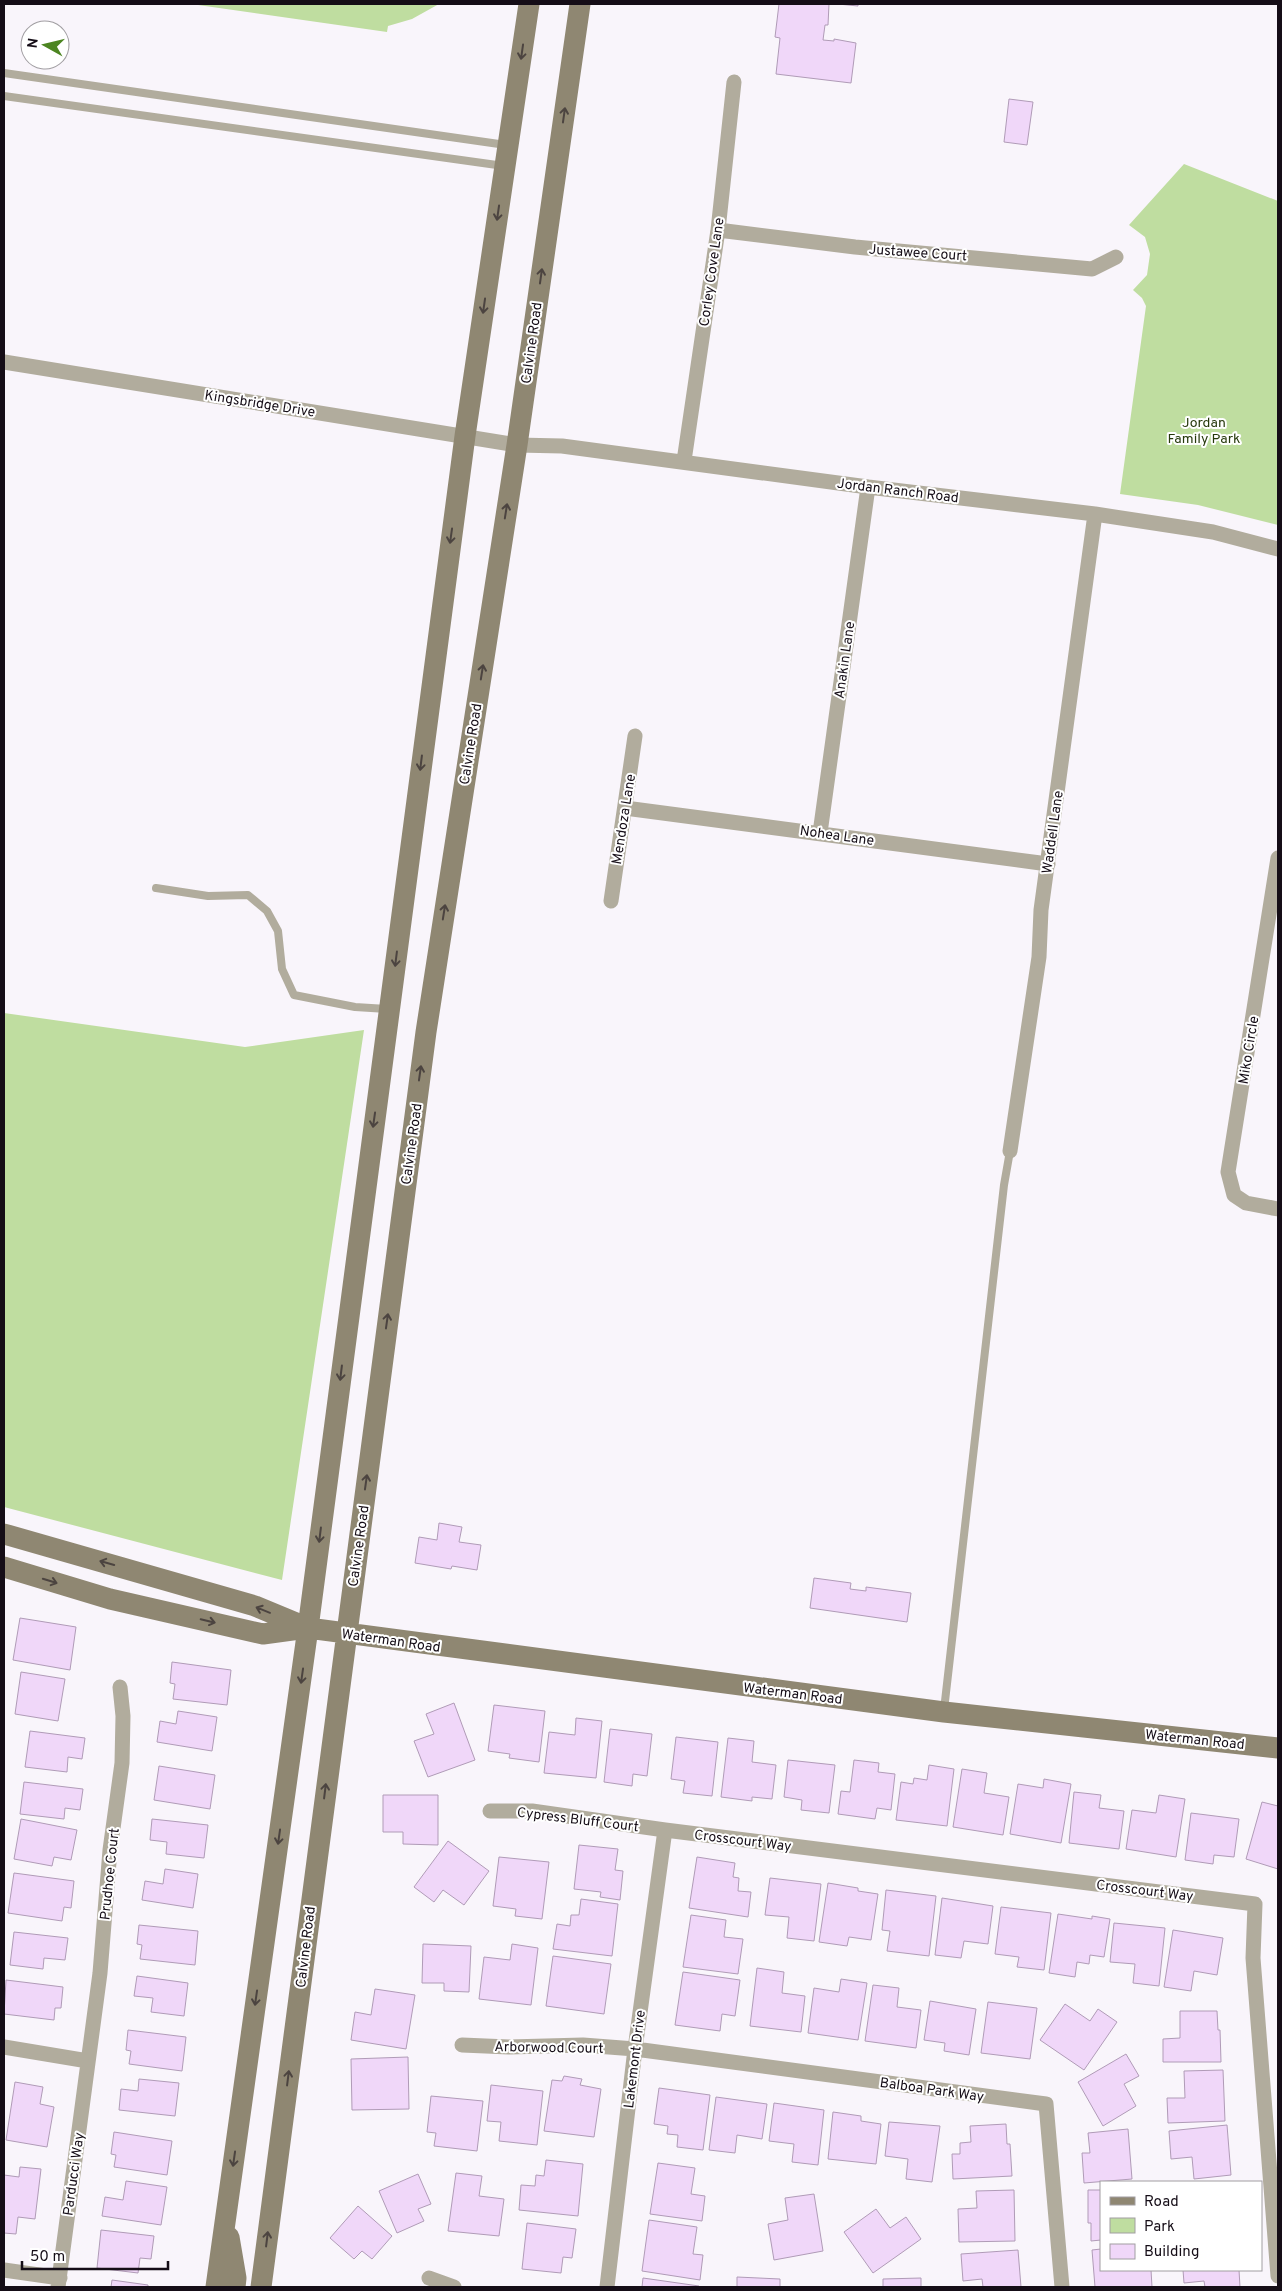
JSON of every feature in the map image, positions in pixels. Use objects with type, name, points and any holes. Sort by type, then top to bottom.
[{"type":"main road","points":[[216,2287],[308,1628],[465,436],[529,4]]},
{"type":"main road","name":"Calvine Road","points":[[261,2287],[426,1032],[516,446],[580,4]]},
{"type":"main road","name":"Waterman Road","points":[[4,1534],[255,1606],[308,1628],[944,1712],[1278,1748]]},
{"type":"main road","name":"Waterman Road","points":[[4,1567],[110,1599],[263,1634],[308,1628]]},
{"type":"main road","points":[[226,2215],[236,2278],[235,2287]]},
{"type":"street","name":"Corley Cove Lane","points":[[684,461],[718,230],[734,82]]},
{"type":"street","name":"Justawee Court","points":[[718,230],[855,248],[1092,269],[1116,257]]},
{"type":"street","name":"Kingsbridge Drive","points":[[4,362],[465,436],[516,446]]},
{"type":"street","name":"Jordan Ranch Road","points":[[516,446],[562,446],[868,487],[1095,514],[1212,532],[1278,549]]},
{"type":"street","name":"Anakin Lane","points":[[820,833],[868,487]]},
{"type":"street","name":"Waddell Lane","points":[[1010,1151],[1039,957],[1041,910],[1095,514]]},
{"type":"street","name":"Mendoza Lane","points":[[610,901],[635,736]]},
{"type":"street","name":"Nohea Lane","points":[[625,808],[1048,864]]},
{"type":"street","name":"Miko Circle","points":[[1278,858],[1228,1172],[1234,1195],[1246,1203],[1278,1209]]},
{"type":"street","name":"Prudhoe Court","points":[[88,2061],[100,1973],[110,1850],[122,1762],[123,1716],[120,1688]]},
{"type":"street","name":"Cypress Bluff Court","points":[[490,1811],[532,1811],[665,1830]]},
{"type":"street","name":"Lakemont Drive","points":[[606,2287],[635,2050],[665,1830]]},
{"type":"street","name":"Crosscourt Way","points":[[665,1830],[1255,1904],[1253,1958],[1278,2276]]},
{"type":"street","name":"Arborwood Court","points":[[462,2045],[509,2048],[583,2045],[635,2050]]},
{"type":"street","points":[[4,2047],[88,2061]]},
{"type":"street","name":"Balboa Park Way","points":[[635,2050],[1046,2104],[1062,2287]]},
{"type":"street","name":"Parducci Way","points":[[59,2283],[88,2061]]},
{"type":"street","points":[[4,2270],[59,2283]]},
{"type":"street","points":[[429,2278],[454,2287]]},
{"type":"lane","points":[[4,73],[506,156]]},
{"type":"lane","points":[[4,96],[506,156]]},
{"type":"lane","points":[[156,888],[208,896],[248,895],[267,911],[278,931],[282,969],[294,995],[355,1007],[389,1009]]},
{"type":"lane","points":[[944,1712],[1004,1185],[1010,1151]]},
{"type":"green space","points":[[191,4],[439,4],[412,19],[388,26],[387,32]]},
{"type":"green space","name":"Jordan Family Park","points":[[1184,164],[1278,201],[1278,525],[1198,505],[1120,494],[1146,306],[1142,298],[1133,290],[1147,275],[1150,254],[1145,237],[1129,225]]},
{"type":"green space","points":[[4,1013],[245,1047],[364,1030],[282,1580],[4,1507]]},
{"type":"building","points":[[779,4],[829,4],[828,25],[825,25],[823,40],[834,41],[834,39],[856,43],[851,83],[776,74],[780,38],[775,37]]},
{"type":"building","points":[[838,4],[858,4],[858,6]]},
{"type":"building","points":[[1009,99],[1033,102],[1027,145],[1004,142]]},
{"type":"building","points":[[439,1523],[462,1527],[459,1542],[481,1545],[477,1570],[452,1566],[451,1569],[415,1563],[419,1537],[437,1540]]},
{"type":"building","points":[[814,1578],[851,1583],[850,1589],[866,1591],[866,1587],[911,1593],[907,1622],[810,1608]]},
{"type":"building","points":[[20,1618],[76,1627],[70,1670],[13,1660]]},
{"type":"building","points":[[172,1662],[231,1670],[227,1705],[173,1699],[175,1684],[170,1683]]},
{"type":"building","points":[[21,1672],[65,1679],[58,1721],[15,1714]]},
{"type":"building","points":[[454,1703],[475,1760],[428,1777],[414,1741],[434,1734],[426,1714]]},
{"type":"building","points":[[494,1705],[545,1711],[539,1762],[509,1758],[510,1754],[488,1751]]},
{"type":"building","points":[[178,1711],[217,1717],[212,1751],[157,1742],[160,1721],[176,1724]]},
{"type":"building","points":[[576,1718],[602,1721],[596,1778],[544,1773],[549,1732],[575,1735]]},
{"type":"building","points":[[610,1729],[652,1734],[647,1776],[633,1774],[632,1786],[604,1782]]},
{"type":"building","points":[[30,1731],[85,1738],[82,1759],[68,1757],[67,1772],[25,1767]]},
{"type":"building","points":[[676,1737],[718,1742],[712,1796],[683,1793],[685,1781],[671,1779]]},
{"type":"building","points":[[728,1738],[754,1741],[752,1762],[776,1765],[772,1799],[752,1797],[752,1801],[721,1797]]},
{"type":"building","points":[[788,1760],[835,1765],[829,1813],[801,1810],[802,1800],[784,1797]]},
{"type":"building","points":[[854,1760],[879,1763],[878,1772],[895,1774],[891,1810],[877,1808],[875,1819],[838,1814],[841,1791],[850,1792]]},
{"type":"building","points":[[929,1765],[954,1769],[947,1826],[896,1820],[901,1782],[913,1784],[914,1778],[927,1780]]},
{"type":"building","points":[[159,1766],[215,1775],[210,1809],[154,1800]]},
{"type":"building","points":[[962,1769],[987,1773],[984,1793],[1009,1797],[1003,1835],[953,1827]]},
{"type":"building","points":[[1044,1779],[1071,1784],[1061,1843],[1010,1834],[1018,1784],[1043,1788]]},
{"type":"building","points":[[24,1782],[83,1789],[80,1810],[65,1808],[64,1819],[20,1814]]},
{"type":"building","points":[[1074,1792],[1101,1795],[1099,1808],[1124,1811],[1119,1849],[1069,1843]]},
{"type":"building","points":[[383,1795],[438,1795],[438,1845],[403,1844],[403,1832],[383,1832]]},
{"type":"building","points":[[1159,1795],[1185,1799],[1176,1857],[1126,1849],[1132,1810],[1156,1813]]},
{"type":"building","points":[[1262,1802],[1278,1806],[1278,1869],[1246,1859]]},
{"type":"building","points":[[1191,1813],[1239,1819],[1234,1857],[1214,1855],[1213,1864],[1185,1860]]},
{"type":"building","points":[[21,1819],[77,1830],[71,1860],[54,1857],[52,1866],[14,1859]]},
{"type":"building","points":[[152,1819],[208,1825],[204,1858],[166,1854],[167,1842],[150,1840]]},
{"type":"building","points":[[448,1841],[489,1871],[464,1905],[443,1890],[434,1902],[414,1887]]},
{"type":"building","points":[[579,1845],[618,1849],[615,1870],[623,1871],[620,1900],[600,1897],[601,1892],[574,1889]]},
{"type":"building","points":[[499,1857],[549,1862],[542,1919],[515,1916],[516,1909],[493,1906]]},
{"type":"building","points":[[697,1857],[735,1863],[733,1877],[739,1878],[738,1891],[751,1892],[748,1917],[689,1908]]},
{"type":"building","points":[[165,1869],[198,1874],[193,1908],[142,1900],[145,1881],[163,1884]]},
{"type":"building","points":[[14,1873],[74,1881],[71,1908],[64,1907],[62,1921],[8,1913]]},
{"type":"building","points":[[770,1878],[821,1884],[814,1941],[787,1938],[789,1917],[765,1915]]},
{"type":"building","points":[[828,1883],[858,1888],[858,1891],[878,1894],[871,1940],[849,1937],[847,1946],[819,1942]]},
{"type":"building","points":[[886,1890],[936,1896],[929,1956],[887,1951],[890,1931],[882,1930]]},
{"type":"building","points":[[942,1898],[993,1906],[988,1944],[964,1941],[961,1958],[935,1955]]},
{"type":"building","points":[[581,1899],[618,1904],[612,1956],[553,1949],[557,1924],[570,1926],[571,1915],[579,1915]]},
{"type":"building","points":[[1001,1907],[1051,1913],[1044,1970],[1017,1967],[1019,1957],[995,1954]]},
{"type":"building","points":[[1058,1914],[1092,1919],[1092,1916],[1110,1919],[1104,1957],[1090,1955],[1089,1964],[1077,1962],[1075,1977],[1049,1973]]},
{"type":"building","points":[[691,1915],[726,1920],[724,1937],[743,1939],[738,1974],[683,1967]]},
{"type":"building","points":[[1114,1923],[1165,1928],[1159,1986],[1133,1983],[1135,1964],[1110,1962]]},
{"type":"building","points":[[139,1925],[198,1931],[195,1965],[140,1959],[142,1945],[137,1944]]},
{"type":"building","points":[[1173,1930],[1223,1938],[1217,1975],[1194,1971],[1191,1991],[1164,1987]]},
{"type":"building","points":[[14,1932],[68,1938],[65,1960],[44,1958],[43,1969],[10,1965]]},
{"type":"building","points":[[423,1944],[471,1946],[469,1992],[444,1991],[444,1983],[422,1983]]},
{"type":"building","points":[[512,1944],[538,1948],[531,2005],[479,1999],[484,1957],[510,1960]]},
{"type":"building","points":[[553,1956],[611,1964],[604,2014],[546,2006]]},
{"type":"building","points":[[757,1968],[784,1972],[782,1993],[805,1996],[801,2032],[750,2026]]},
{"type":"building","points":[[683,1972],[740,1980],[735,2016],[722,2014],[720,2031],[675,2025]]},
{"type":"building","points":[[137,1976],[188,1983],[184,2016],[151,2012],[153,1998],[134,1996]]},
{"type":"building","points":[[841,1979],[867,1983],[858,2040],[808,2033],[814,1988],[839,1992]]},
{"type":"building","points":[[6,1980],[63,1987],[61,2008],[55,2008],[54,2020],[4,2014]]},
{"type":"building","points":[[873,1985],[899,1988],[897,2007],[921,2010],[916,2048],[865,2041]]},
{"type":"building","points":[[375,1989],[415,1995],[406,2049],[351,2040],[355,2012],[371,2015]]},
{"type":"building","points":[[930,2001],[976,2009],[969,2055],[944,2051],[945,2043],[924,2040]]},
{"type":"building","points":[[988,2002],[1037,2008],[1030,2059],[981,2053]]},
{"type":"building","points":[[1065,2004],[1090,2021],[1098,2009],[1117,2022],[1084,2070],[1040,2040]]},
{"type":"building","points":[[1180,2011],[1217,2011],[1218,2030],[1220,2030],[1221,2062],[1163,2062],[1163,2039],[1180,2038]]},
{"type":"building","points":[[128,2030],[186,2037],[182,2071],[129,2064],[131,2051],[126,2050]]},
{"type":"building","points":[[1126,2054],[1139,2076],[1124,2084],[1136,2106],[1103,2126],[1078,2082]]},
{"type":"building","points":[[408,2057],[409,2109],[352,2110],[351,2059]]},
{"type":"building","points":[[1223,2070],[1225,2121],[1168,2123],[1167,2098],[1185,2098],[1184,2071]]},
{"type":"building","points":[[564,2076],[582,2079],[580,2085],[601,2089],[594,2137],[544,2131],[552,2080],[562,2081]]},
{"type":"building","points":[[139,2079],[179,2083],[175,2116],[119,2110],[121,2089],[138,2091]]},
{"type":"building","points":[[15,2082],[43,2087],[40,2104],[54,2107],[47,2147],[6,2140]]},
{"type":"building","points":[[491,2085],[543,2091],[537,2145],[499,2141],[501,2122],[487,2121]]},
{"type":"building","points":[[659,2088],[710,2095],[703,2150],[677,2147],[678,2135],[667,2134],[668,2126],[654,2124]]},
{"type":"building","points":[[431,2096],[483,2101],[477,2151],[434,2146],[436,2133],[427,2132]]},
{"type":"building","points":[[716,2097],[767,2104],[762,2139],[737,2135],[735,2153],[709,2150]]},
{"type":"building","points":[[774,2103],[824,2110],[818,2165],[792,2162],[794,2144],[769,2141]]},
{"type":"building","points":[[833,2112],[861,2116],[861,2121],[881,2124],[876,2164],[828,2159]]},
{"type":"building","points":[[889,2122],[940,2126],[932,2182],[906,2179],[908,2159],[885,2156]]},
{"type":"building","points":[[1006,2124],[1007,2144],[1010,2144],[1012,2176],[953,2179],[952,2154],[960,2154],[960,2143],[971,2142],[970,2126]]},
{"type":"building","points":[[1227,2125],[1231,2175],[1194,2179],[1192,2157],[1171,2159],[1169,2131]]},
{"type":"building","points":[[1128,2129],[1132,2179],[1084,2183],[1082,2153],[1090,2153],[1088,2133]]},
{"type":"building","points":[[114,2132],[172,2141],[167,2175],[114,2167],[116,2155],[111,2154]]},
{"type":"building","points":[[546,2160],[583,2164],[578,2216],[519,2210],[521,2185],[535,2186],[536,2175],[544,2176]]},
{"type":"building","points":[[658,2163],[695,2168],[691,2194],[705,2196],[702,2221],[650,2214]]},
{"type":"building","points":[[20,2167],[41,2169],[35,2219],[18,2217],[16,2234],[4,2233],[4,2175],[19,2177]]},
{"type":"building","points":[[456,2173],[482,2176],[479,2196],[504,2199],[499,2236],[448,2231]]},
{"type":"building","points":[[418,2174],[431,2204],[418,2209],[424,2221],[397,2233],[379,2191]]},
{"type":"building","points":[[126,2181],[167,2187],[161,2225],[102,2216],[105,2197],[123,2200]]},
{"type":"building","points":[[1014,2190],[1015,2241],[959,2242],[958,2209],[977,2208],[976,2191]]},
{"type":"building","points":[[1088,2190],[1100,2190],[1100,2240],[1091,2241],[1091,2223],[1088,2223]]},
{"type":"building","points":[[814,2194],[823,2251],[774,2260],[768,2224],[788,2220],[785,2198]]},
{"type":"building","points":[[358,2206],[392,2236],[372,2259],[362,2251],[354,2259],[330,2238]]},
{"type":"building","points":[[876,2209],[890,2228],[906,2217],[921,2239],[873,2273],[844,2232]]},
{"type":"building","points":[[649,2220],[697,2227],[693,2254],[703,2255],[700,2280],[642,2271]]},
{"type":"building","points":[[527,2223],[576,2229],[572,2258],[563,2257],[561,2273],[522,2269]]},
{"type":"building","points":[[101,2230],[154,2236],[151,2259],[140,2258],[138,2273],[97,2268]]},
{"type":"building","points":[[1100,2249],[1100,2271],[1151,2271],[1152,2287],[1095,2287],[1092,2250]]},
{"type":"building","points":[[1018,2250],[1021,2287],[983,2287],[982,2279],[963,2281],[961,2254]]},
{"type":"building","points":[[1183,2271],[1239,2271],[1240,2287],[1205,2287],[1204,2281],[1184,2283]]},
{"type":"building","points":[[737,2277],[780,2279],[780,2287],[737,2287]]},
{"type":"building","points":[[643,2278],[699,2286],[699,2287],[642,2287]]},
{"type":"building","points":[[921,2278],[921,2287],[883,2287],[883,2279]]},
{"type":"building","points":[[112,2280],[148,2285],[148,2287],[111,2287]]}]
